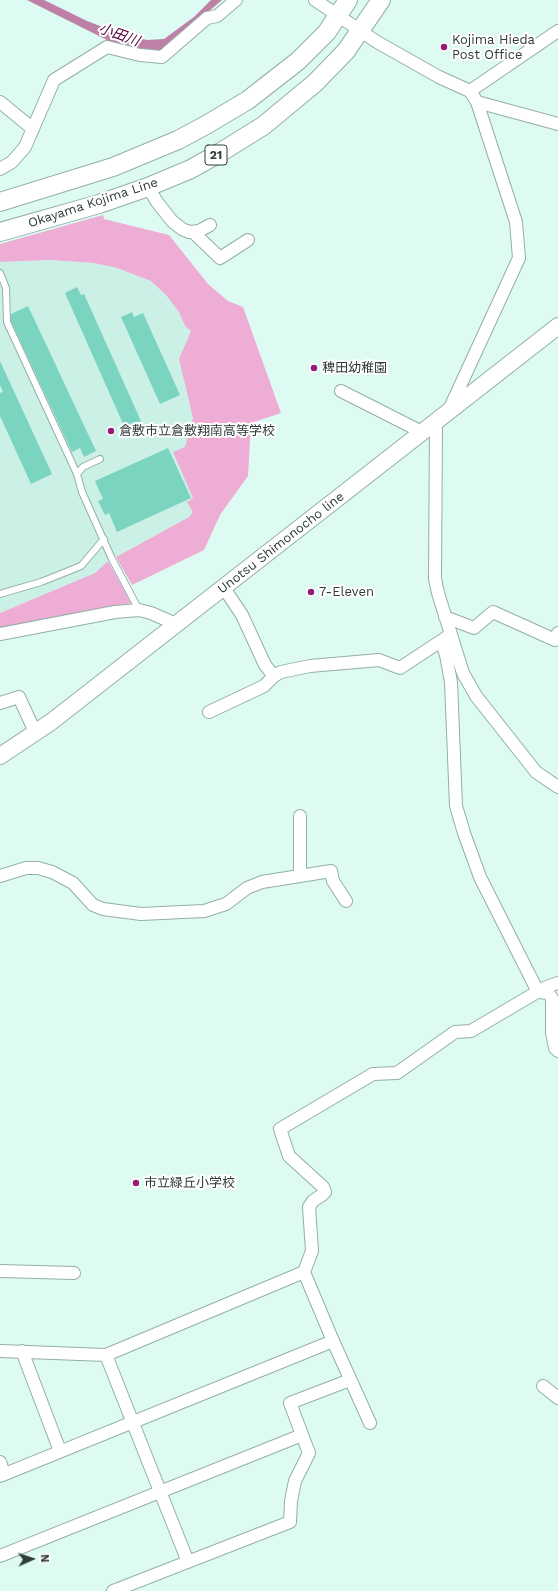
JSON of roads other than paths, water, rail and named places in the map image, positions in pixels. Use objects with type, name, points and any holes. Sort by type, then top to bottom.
[{"type":"main road","name":"21","points":[[0,202],[113,167],[178,140],[206,125],[248,100],[298,61],[326,32],[348,0]]},
{"type":"main road","name":"Okayama Kojima Line","points":[[0,232],[99,204],[148,187],[191,169],[264,126],[315,84],[334,65],[361,31],[381,0]]},
{"type":"main road","name":"Unotsu Shimonocho line","points":[[0,756],[35,732],[224,588],[422,432],[556,329]]},
{"type":"street","points":[[0,169],[12,162],[25,147],[54,80],[107,47],[140,55],[162,57],[207,18],[217,16],[236,0]]},
{"type":"street","points":[[315,0],[361,31],[439,77],[470,91],[477,102],[516,222],[519,258],[442,417],[435,579],[445,617],[463,673],[476,696],[536,772],[558,787]]},
{"type":"street","points":[[470,91],[558,32]]},
{"type":"street","points":[[0,102],[33,129]]},
{"type":"street","points":[[477,102],[558,124]]},
{"type":"street","points":[[148,187],[157,202],[172,221],[189,232],[193,232],[220,258],[248,240]]},
{"type":"street","points":[[193,232],[210,225]]},
{"type":"street","points":[[341,391],[422,432]]},
{"type":"street","points":[[224,588],[242,615],[265,665],[274,676]]},
{"type":"street","points":[[0,634],[99,615],[139,610],[151,613],[176,624]]},
{"type":"street","points":[[445,617],[474,628],[493,612],[555,640],[558,633]]},
{"type":"street","points":[[209,712],[264,686],[274,676],[281,672],[310,666],[379,660],[400,668],[451,634]]},
{"type":"street","points":[[440,641],[446,655],[451,682],[456,806],[480,877],[538,992]]},
{"type":"street","points":[[0,703],[19,697],[35,732]]},
{"type":"street","points":[[300,816],[300,876]]},
{"type":"street","points":[[0,876],[26,868],[38,868],[52,872],[73,882],[94,905],[103,909],[141,914],[204,911],[226,904],[247,888],[262,882],[331,871],[333,881],[346,901]]},
{"type":"street","points":[[370,1423],[304,1272],[312,1251],[309,1207],[325,1192],[323,1187],[289,1156],[280,1129],[373,1074],[397,1073],[455,1032],[471,1031],[538,992],[558,983]]},
{"type":"street","points":[[538,992],[548,993],[552,998],[552,1033],[555,1048],[558,1051]]},
{"type":"street","points":[[0,1271],[74,1273]]},
{"type":"street","points":[[0,1350],[106,1355],[304,1272]]},
{"type":"street","points":[[0,1462],[2,1475],[132,1421],[333,1341]]},
{"type":"street","points":[[22,1351],[60,1451]]},
{"type":"street","points":[[106,1355],[188,1562]]},
{"type":"street","points":[[113,1591],[290,1522],[291,1501],[295,1481],[309,1453],[290,1403],[350,1380]]},
{"type":"street","points":[[543,1386],[558,1398]]},
{"type":"street","points":[[0,1556],[302,1434]]},
{"type":"lane","points":[[0,273],[6,288],[7,322],[77,474],[82,492],[112,559],[139,610]]},
{"type":"lane","points":[[77,474],[83,467],[100,459]]},
{"type":"lane","points":[[0,594],[41,582],[81,566],[104,540]]},
{"type":"water","name":"小田川","points":[[27,0],[44,0],[87,21],[124,35],[147,40],[164,39],[194,17],[211,0],[222,0],[162,51],[137,50],[117,45]]},
{"type":"place","name":"Kojima Hieda Post Office","points":[[444,47]]},
{"type":"place","name":"稗田幼稚園","points":[[314,368]]},
{"type":"place","name":"倉敷市立倉敷翔南高等学校","points":[[111,431]]},
{"type":"place","name":"7-Eleven","points":[[311,592]]},
{"type":"place","name":"市立緑丘小学校","points":[[136,1183]]}]
